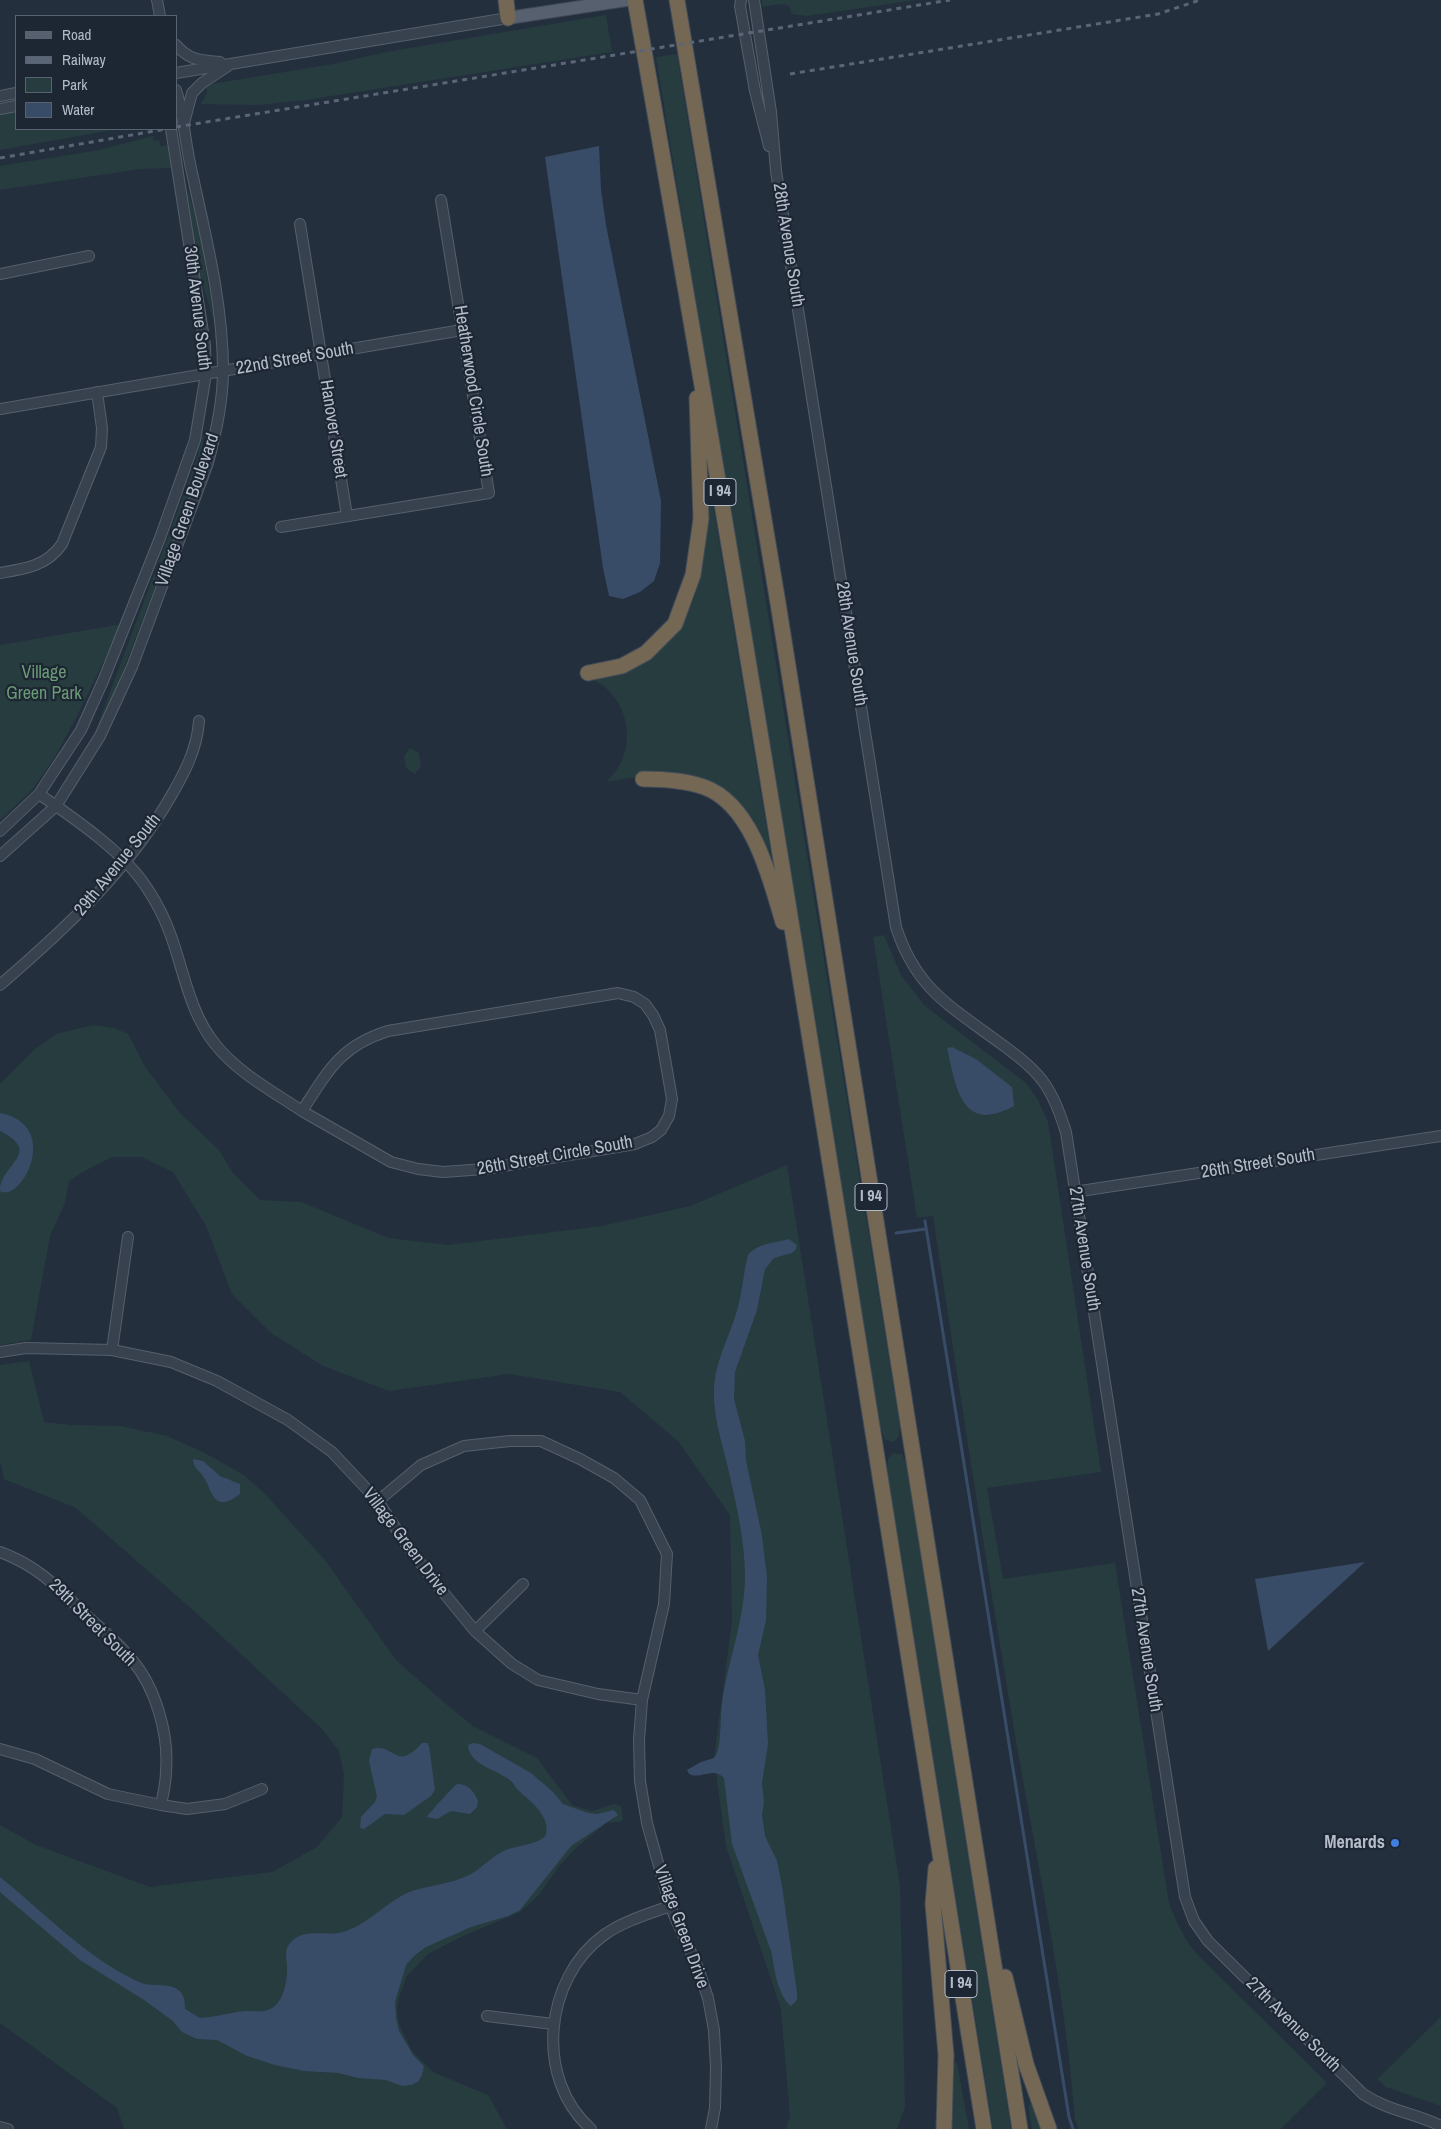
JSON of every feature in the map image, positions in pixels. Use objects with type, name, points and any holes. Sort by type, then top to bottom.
[{"type":"highway","points":[[506,0],[508,18]]},
{"type":"highway","name":"I 94","points":[[635,0],[694,332],[802,984],[984,2129]]},
{"type":"highway","name":"I 94","points":[[677,0],[778,603],[1020,2129]]},
{"type":"highway","points":[[588,673],[622,666],[646,653],[675,624],[693,576],[701,519],[694,332]]},
{"type":"highway","points":[[643,779],[671,779],[706,788],[735,807],[761,851],[802,984]]},
{"type":"highway","points":[[938,1840],[934,1904],[946,2055],[944,2129]]},
{"type":"highway","points":[[978,1869],[1026,2064],[1049,2129]]},
{"type":"main road","points":[[508,18],[626,0]]},
{"type":"street","points":[[157,0],[160,15]]},
{"type":"street","name":"28th Avenue South","points":[[741,0],[740,6],[755,91],[776,171]]},
{"type":"street","name":"28th Avenue South","points":[[754,0],[771,112],[776,171],[896,926],[912,963],[936,996],[1027,1063]]},
{"type":"street","points":[[178,72],[508,18]]},
{"type":"street","points":[[178,47],[186,56],[193,59],[231,64]]},
{"type":"street","points":[[183,126],[192,93],[202,83],[231,64]]},
{"type":"street","points":[[0,96],[15,93]]},
{"type":"street","name":"Village Green Boulevard","points":[[0,856],[56,806],[100,736],[132,667],[208,463],[220,410],[223,371],[220,328],[209,254],[178,100]]},
{"type":"street","points":[[0,109],[15,106]]},
{"type":"street","name":"30th Avenue South","points":[[39,794],[81,730],[103,681],[160,538],[195,440],[206,374],[202,322],[171,130]]},
{"type":"street","name":"Heatherwood Circle South","points":[[281,527],[489,493],[441,200]]},
{"type":"street","name":"Hanover Street","points":[[300,224],[347,516]]},
{"type":"street","points":[[0,274],[89,256]]},
{"type":"street","name":"22nd Street South","points":[[0,408],[462,330]]},
{"type":"street","points":[[0,573],[28,568],[44,562],[56,553],[62,544],[101,448],[102,428],[97,392]]},
{"type":"street","name":"29th Avenue South","points":[[0,985],[60,932],[100,892],[143,840],[185,772],[196,743],[198,721]]},
{"type":"street","points":[[0,831],[39,794]]},
{"type":"street","name":"26th Street Circle South","points":[[39,794],[126,861],[146,887],[160,910],[171,935],[191,999],[201,1022],[215,1044],[236,1066],[302,1111],[392,1162],[418,1169],[462,1172],[635,1144],[652,1137],[661,1130],[669,1116],[672,1099],[660,1030],[653,1015],[640,1001],[618,993],[388,1031],[373,1036],[351,1048],[333,1064],[302,1111]]},
{"type":"street","name":"27th Avenue South","points":[[1027,1063],[1043,1081],[1055,1101],[1066,1132],[1184,1888],[1194,1921],[1208,1941],[1363,2094],[1378,2104],[1399,2112],[1423,2117],[1441,2126]]},
{"type":"street","name":"26th Street South","points":[[1074,1192],[1441,1136]]},
{"type":"street","points":[[112,1350],[128,1237]]},
{"type":"street","name":"Village Green Drive","points":[[0,1352],[26,1348],[112,1350],[171,1362],[217,1382],[288,1420],[332,1452],[378,1501],[434,1582],[476,1631],[512,1664],[538,1680],[598,1694],[642,1700],[639,1740],[640,1780],[647,1823],[670,1906],[698,1968],[708,1998],[714,2030],[716,2068],[715,2108],[712,2129]]},
{"type":"street","points":[[378,1501],[421,1465],[464,1446],[510,1441],[541,1441],[580,1459],[614,1478],[640,1500],[667,1554],[664,1604],[642,1700]]},
{"type":"street","name":"29th Street South","points":[[0,1552],[22,1560],[49,1579],[132,1660],[146,1681],[158,1709],[164,1736],[166,1770],[161,1805]]},
{"type":"street","points":[[476,1631],[523,1584]]},
{"type":"street","points":[[0,1749],[35,1759],[108,1794],[187,1809],[225,1804],[262,1789]]},
{"type":"street","points":[[591,2129],[570,2103],[558,2076],[553,2024],[559,1999],[568,1977],[585,1952],[604,1935],[625,1924],[670,1906]]},
{"type":"street","points":[[487,2016],[553,2024]]},
{"type":"street","points":[[0,2127],[8,2129]]},
{"type":"green space","points":[[762,0],[916,0],[807,16],[792,14],[789,6],[782,4],[762,7]]},
{"type":"green space","points":[[606,15],[612,52],[306,100],[258,105],[201,104],[207,93],[206,87],[212,84],[333,64],[386,52]]},
{"type":"green space","points":[[677,54],[900,1427],[899,1436],[893,1442],[885,1440],[880,1426],[656,57]]},
{"type":"green space","points":[[15,112],[15,130],[112,130],[0,150],[0,115]]},
{"type":"green space","points":[[153,136],[154,141],[159,140],[160,146],[169,145],[172,168],[140,169],[0,190],[0,166],[99,150]]},
{"type":"green space","points":[[189,192],[201,239],[214,322],[199,271],[187,193]]},
{"type":"green space","points":[[206,424],[198,474],[114,695],[99,725],[195,465]]},
{"type":"green space","points":[[707,470],[771,862],[758,830],[747,813],[730,797],[655,774],[606,782],[622,760],[626,748],[626,723],[622,710],[615,698],[604,687],[589,677],[641,664],[662,648],[682,624],[692,604],[699,583],[703,561],[706,539],[705,471]]},
{"type":"green space","name":"Village Green Park","points":[[122,624],[75,720],[53,760],[32,790],[0,820],[0,645]]},
{"type":"green space","points":[[410,748],[419,753],[421,766],[415,774],[406,768],[404,756]]},
{"type":"green space","points":[[884,935],[901,975],[924,1005],[1026,1083],[1038,1100],[1048,1122],[1101,1472],[987,1488],[1003,1579],[1115,1563],[1169,1903],[1183,1935],[1195,1952],[1327,2083],[1281,2129],[1078,2129],[1075,2119],[1057,1972],[1003,1665],[933,1216],[917,1218],[873,937]],"holes":[[[964,1052],[1011,1087],[1005,1111],[986,1116]]]},
{"type":"green space","points":[[93,1025],[114,1028],[128,1034],[146,1068],[180,1113],[219,1150],[233,1173],[260,1200],[301,1202],[389,1238],[448,1245],[602,1226],[690,1206],[787,1165],[900,1886],[905,2107],[897,2129],[786,2129],[790,2117],[781,2009],[726,1846],[714,1758],[732,1621],[730,1515],[678,1441],[620,1392],[509,1374],[389,1391],[323,1366],[271,1333],[232,1294],[206,1226],[173,1172],[142,1157],[112,1157],[69,1181],[65,1203],[50,1236],[31,1340],[0,1345],[0,1084],[35,1049],[56,1034]]},
{"type":"green space","points":[[29,1361],[44,1422],[71,1425],[120,1426],[167,1436],[203,1452],[244,1475],[265,1494],[325,1560],[396,1660],[446,1704],[473,1726],[537,1758],[572,1805],[592,1811],[614,1804],[621,1806],[623,1820],[608,1822],[576,1848],[560,1865],[539,1895],[520,1912],[463,1936],[428,1954],[407,1976],[399,1997],[397,2009],[399,2024],[412,2051],[433,2072],[488,2095],[507,2129],[124,2129],[117,2108],[0,2023],[0,1825],[36,1845],[150,1887],[272,1872],[317,1847],[342,1817],[344,1774],[339,1751],[323,1730],[202,1618],[76,1508],[4,1479],[0,1461],[0,1365]]},
{"type":"green space","points":[[893,1453],[902,1454],[906,1463],[1011,2129],[993,2129],[887,1469],[888,1459]]},
{"type":"green space","points":[[1441,2017],[1441,2106],[1386,2087],[1377,2079]]},
{"type":"green space","points":[[957,2062],[969,2129],[951,2129],[954,2064]]},
{"type":"green space","points":[[1034,2104],[1043,2129],[1032,2129],[1028,2105]]},
{"type":"water","points":[[599,146],[601,190],[606,225],[661,501],[660,563],[654,581],[640,592],[623,599],[609,596],[603,568],[545,157]]},
{"type":"water","points":[[952,1047],[976,1059],[1012,1087],[1014,1106],[996,1113],[982,1115],[972,1111],[958,1091],[947,1048]]},
{"type":"water","points":[[0,1113],[19,1120],[30,1132],[33,1146],[32,1161],[26,1175],[18,1186],[9,1192],[0,1191],[6,1173],[19,1153],[19,1146],[13,1139],[0,1131]]},
{"type":"water","points":[[789,1239],[797,1245],[796,1249],[792,1253],[774,1258],[765,1269],[757,1310],[735,1372],[734,1399],[745,1441],[746,1460],[762,1536],[767,1577],[766,1620],[758,1655],[765,1690],[768,1744],[762,1783],[764,1802],[762,1815],[765,1836],[777,1861],[782,1886],[797,1992],[797,2000],[791,2006],[780,1989],[775,1974],[772,1954],[732,1844],[724,1778],[715,1773],[693,1775],[689,1774],[687,1770],[701,1762],[714,1758],[717,1754],[720,1741],[722,1703],[744,1592],[745,1563],[742,1536],[718,1429],[714,1400],[715,1380],[722,1351],[738,1307],[748,1255],[757,1248],[767,1244]]},
{"type":"water","points":[[193,1459],[203,1461],[220,1476],[240,1484],[240,1494],[231,1500],[219,1501],[215,1498],[203,1476],[195,1467]]},
{"type":"water","points":[[1365,1562],[1268,1651],[1255,1579]]},
{"type":"water","points":[[422,1743],[427,1743],[429,1746],[435,1790],[431,1796],[404,1815],[385,1814],[364,1829],[360,1828],[361,1817],[375,1802],[377,1797],[369,1761],[372,1749],[386,1749],[396,1755],[406,1756]]},
{"type":"water","points":[[473,1743],[480,1744],[531,1773],[553,1792],[563,1804],[588,1813],[597,1814],[614,1810],[618,1815],[571,1846],[520,1910],[508,1916],[471,1927],[426,1947],[406,1965],[395,2002],[396,2018],[399,2031],[413,2055],[424,2066],[418,2082],[411,2085],[402,2086],[386,2080],[358,2078],[339,2073],[304,2071],[275,2065],[247,2056],[217,2040],[197,2039],[182,2032],[173,2021],[144,2000],[80,1960],[0,1892],[0,1877],[75,1941],[106,1964],[141,1983],[177,1989],[182,1993],[185,2009],[200,2018],[240,2011],[264,2011],[276,2005],[280,2000],[286,1979],[287,1949],[289,1944],[298,1937],[346,1931],[362,1923],[407,1893],[461,1878],[474,1872],[501,1853],[544,1837],[546,1834],[545,1821],[538,1809],[507,1778],[479,1763],[474,1758],[468,1745]]},
{"type":"water","points":[[457,1784],[464,1785],[475,1794],[478,1801],[477,1807],[470,1814],[451,1811],[437,1819],[427,1817],[442,1800]]},
{"type":"waterway","points":[[925,1221],[1069,2117],[1073,2129]]},
{"type":"waterway","points":[[896,1233],[926,1229]]},
{"type":"railway","points":[[178,127],[950,0]]},
{"type":"railway","points":[[790,74],[1158,14],[1200,0]]},
{"type":"railway","points":[[0,158],[160,130]]},
{"type":"place","name":"Menards","points":[[1395,1843]]}]
